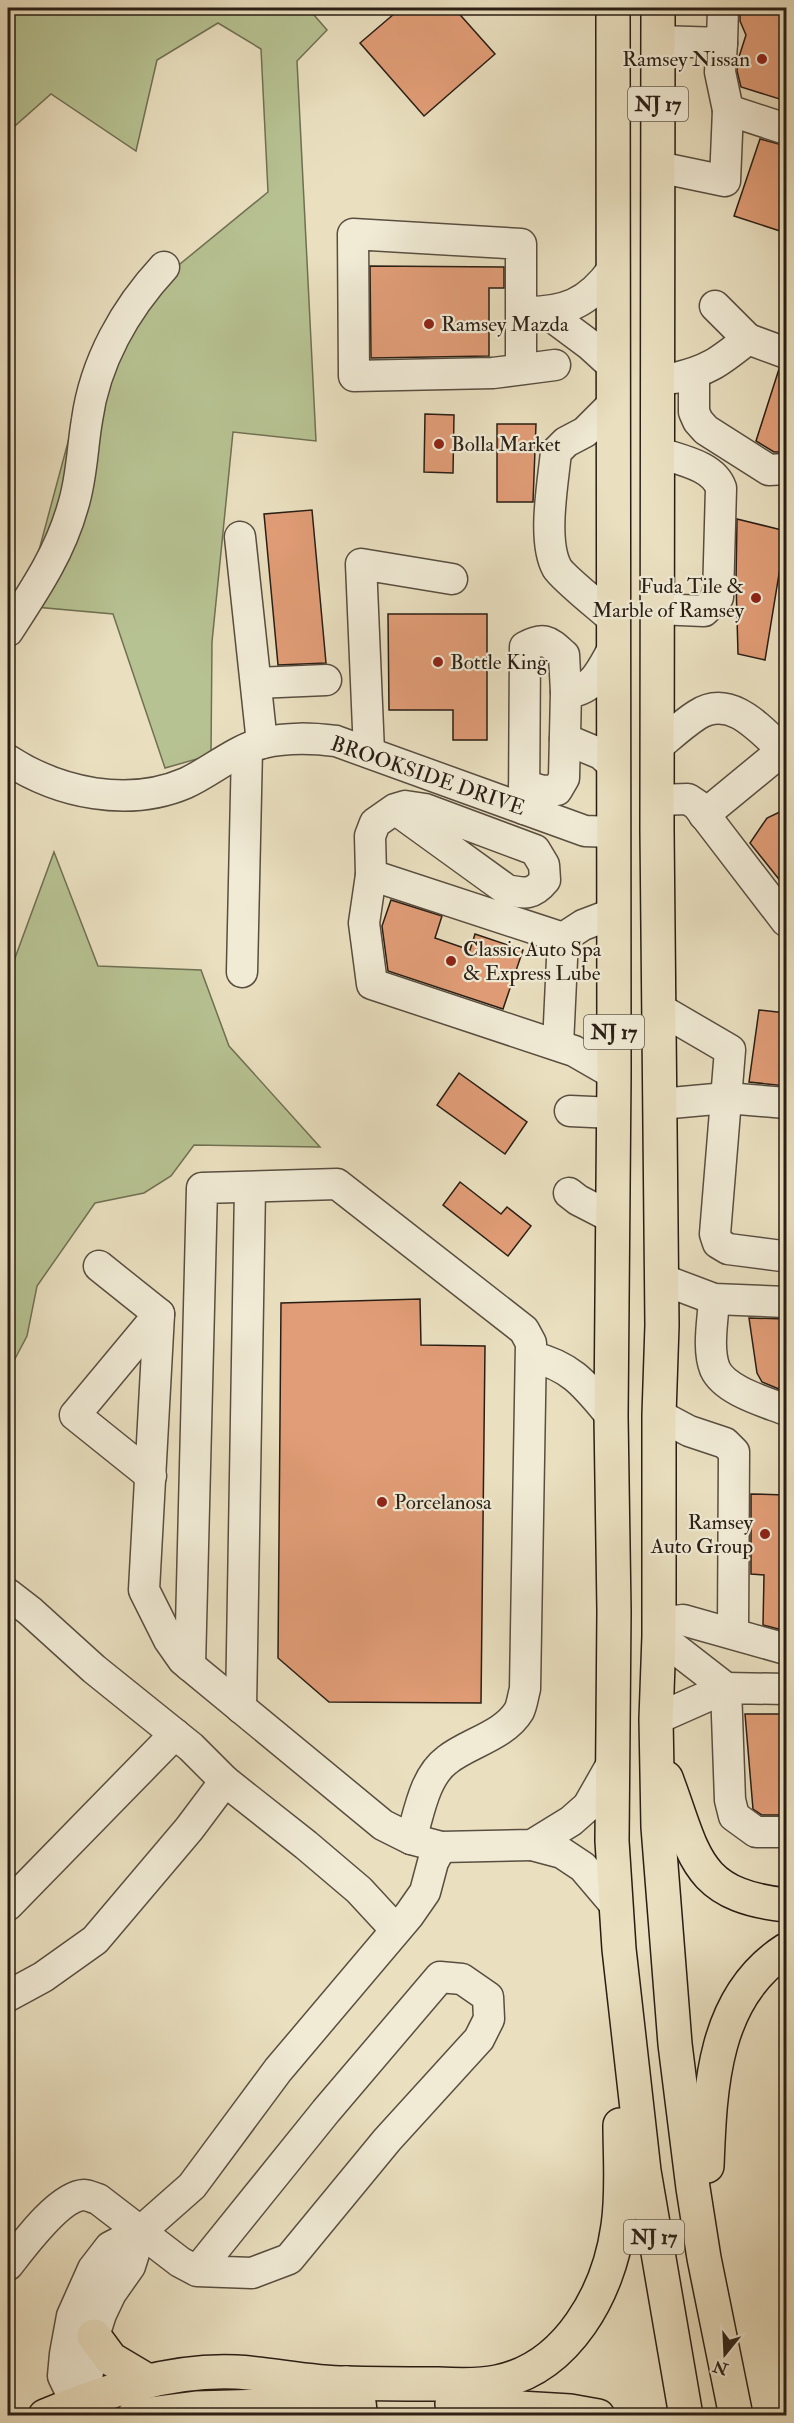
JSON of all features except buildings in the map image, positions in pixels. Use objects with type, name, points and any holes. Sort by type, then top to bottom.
[{"type":"main road","name":"NJ 17","points":[[613,8],[612,1841],[619,1949],[644,2171],[686,2415]]},
{"type":"main road","name":"NJ 17","points":[[658,8],[657,800],[661,1279],[659,1629],[656,1719],[658,1827],[675,2044],[704,2258],[736,2410]]},
{"type":"main road","points":[[658,1755],[687,1837],[703,1869],[728,1891],[742,1898],[786,1905]]},
{"type":"main road","points":[[45,2415],[78,2409],[148,2381],[188,2374],[236,2372],[303,2381],[355,2400],[512,2379],[551,2356],[574,2333],[594,2302],[609,2266],[618,2224],[620,2177],[619,1949]]},
{"type":"main road","points":[[704,2258],[709,2100],[717,2054],[731,2015],[743,1994],[773,1959],[786,1950]]},
{"type":"main road","points":[[94,2336],[111,2359],[148,2381]]},
{"type":"main road","points":[[135,2415],[196,2408],[279,2411],[295,2400],[355,2400],[488,2404],[570,2410],[598,2415]]},
{"type":"main road","points":[[503,2415],[535,2409]]},
{"type":"street","points":[[658,167],[725,181],[728,110],[720,72],[723,8]]},
{"type":"street","points":[[658,41],[722,43]]},
{"type":"street","points":[[728,110],[786,129]]},
{"type":"street","points":[[521,369],[534,312],[521,244],[353,234],[354,376],[493,373],[555,365]]},
{"type":"street","points":[[8,631],[42,580],[60,543],[74,505],[82,465],[87,418],[96,379],[109,346],[128,311],[164,267]]},
{"type":"street","points":[[534,312],[586,298],[599,288],[613,269]]},
{"type":"street","points":[[715,306],[748,339],[786,353]]},
{"type":"street","points":[[534,312],[590,345],[612,366]]},
{"type":"street","points":[[657,382],[694,374],[716,365],[748,339]]},
{"type":"street","points":[[694,374],[694,412],[706,430],[769,470],[786,469]]},
{"type":"street","points":[[566,692],[578,692],[596,680],[612,633],[558,569],[551,548],[550,519],[556,452],[566,442],[585,432],[613,404]]},
{"type":"street","points":[[657,452],[706,470],[718,478],[721,488],[718,597],[704,611],[657,609]]},
{"type":"street","points":[[240,537],[256,682],[242,972]]},
{"type":"street","points":[[369,752],[361,564],[452,579]]},
{"type":"street","points":[[536,641],[549,641],[564,655],[565,739],[564,778],[557,790],[542,791],[524,797],[525,646],[536,641]]},
{"type":"street","points":[[256,682],[326,680]]},
{"type":"street","points":[[657,747],[698,714],[721,708],[734,710],[745,717],[785,752],[704,815]]},
{"type":"street","name":"BROOKSIDE DRIVE","points":[[8,760],[50,781],[87,793],[114,796],[149,793],[185,783],[254,746],[300,737],[336,741],[524,797],[585,831],[612,832]]},
{"type":"street","points":[[565,739],[601,754],[612,764]]},
{"type":"street","points":[[657,800],[688,799],[697,805],[786,921]]},
{"type":"street","points":[[395,809],[375,823],[370,836],[371,875],[364,923],[372,984],[566,1048],[614,1074]]},
{"type":"street","points":[[371,875],[563,938]]},
{"type":"street","points":[[563,938],[583,925],[612,914]]},
{"type":"street","points":[[563,938],[566,1048]]},
{"type":"street","points":[[658,1008],[730,1050],[715,1234],[718,1243],[728,1248],[782,1256],[786,1254]]},
{"type":"street","points":[[660,1104],[726,1098],[786,1103]]},
{"type":"street","points":[[570,1111],[614,1113]]},
{"type":"street","points":[[190,1666],[202,1188],[337,1184],[524,1330],[531,1342],[525,1689],[519,1710],[509,1723],[446,1760],[435,1774],[423,1799],[411,1839]]},
{"type":"street","points":[[240,1708],[250,1188]]},
{"type":"street","points":[[569,1193],[613,1218]]},
{"type":"street","points":[[99,1266],[159,1314]]},
{"type":"street","points":[[661,1279],[714,1299],[786,1302]]},
{"type":"street","points":[[714,1299],[711,1346],[715,1369],[726,1382],[745,1394],[786,1410]]},
{"type":"street","points":[[151,1476],[75,1416],[159,1314]]},
{"type":"street","points":[[159,1314],[144,1590],[169,1640],[183,1660],[383,1825],[411,1839],[441,1847],[531,1845],[562,1853],[583,1867],[617,1907]]},
{"type":"street","points":[[532,1357],[563,1367],[584,1383],[611,1416]]},
{"type":"street","points":[[659,1415],[689,1431],[725,1443],[734,1452],[732,1632]]},
{"type":"street","points":[[8,1593],[94,1669],[191,1747],[225,1781],[359,1890],[396,1930]]},
{"type":"street","points":[[786,1649],[683,1620],[659,1629],[726,1688],[730,1800],[734,1816],[756,1832],[786,1832]]},
{"type":"street","points":[[656,1719],[726,1688],[786,1689]]},
{"type":"street","points":[[8,1905],[175,1734]]},
{"type":"street","points":[[531,1845],[571,1821],[588,1806],[613,1762]]},
{"type":"street","points":[[8,1996],[43,1977],[95,1940],[189,1829],[225,1781]]},
{"type":"street","points":[[78,2409],[63,2376],[68,2333],[79,2296],[93,2269],[110,2247],[141,2231],[192,2186],[278,2070],[396,1930],[425,1892],[433,1862],[441,1847]]},
{"type":"street","points":[[8,2265],[47,2217],[66,2203],[83,2195],[98,2199],[180,2262],[197,2271],[252,2273],[289,2259],[387,2140],[479,2039],[489,2019],[488,1996],[462,1979],[440,1977],[326,2110],[197,2271]]},
{"type":"street","points":[[78,2409],[87,2378],[94,2336],[111,2293],[130,2266],[141,2231]]},
{"type":"green space","points":[[8,8],[308,8],[327,30],[297,61],[316,441],[233,432],[212,642],[211,755],[165,768],[113,614],[24,606],[75,416],[180,264],[268,192],[261,49],[218,23],[157,60],[136,151],[51,94],[8,132]]},
{"type":"green space","points":[[54,852],[98,966],[201,970],[229,1046],[320,1147],[194,1145],[171,1176],[144,1193],[95,1203],[37,1286],[27,1336],[8,1372],[8,977]]},
{"type":"place","name":"Ramsey Nissan","points":[[762,59]]},
{"type":"place","name":"Ramsey Mazda","points":[[429,324]]},
{"type":"place","name":"Bolla Market","points":[[439,444]]},
{"type":"place","name":"Fuda Tile & Marble of Ramsey","points":[[756,598]]},
{"type":"place","name":"Bottle King","points":[[438,662]]},
{"type":"place","name":"Classic Auto Spa & Express Lube","points":[[451,961]]},
{"type":"place","name":"Porcelanosa","points":[[382,1502]]},
{"type":"place","name":"Ramsey Auto Group","points":[[765,1534]]}]
